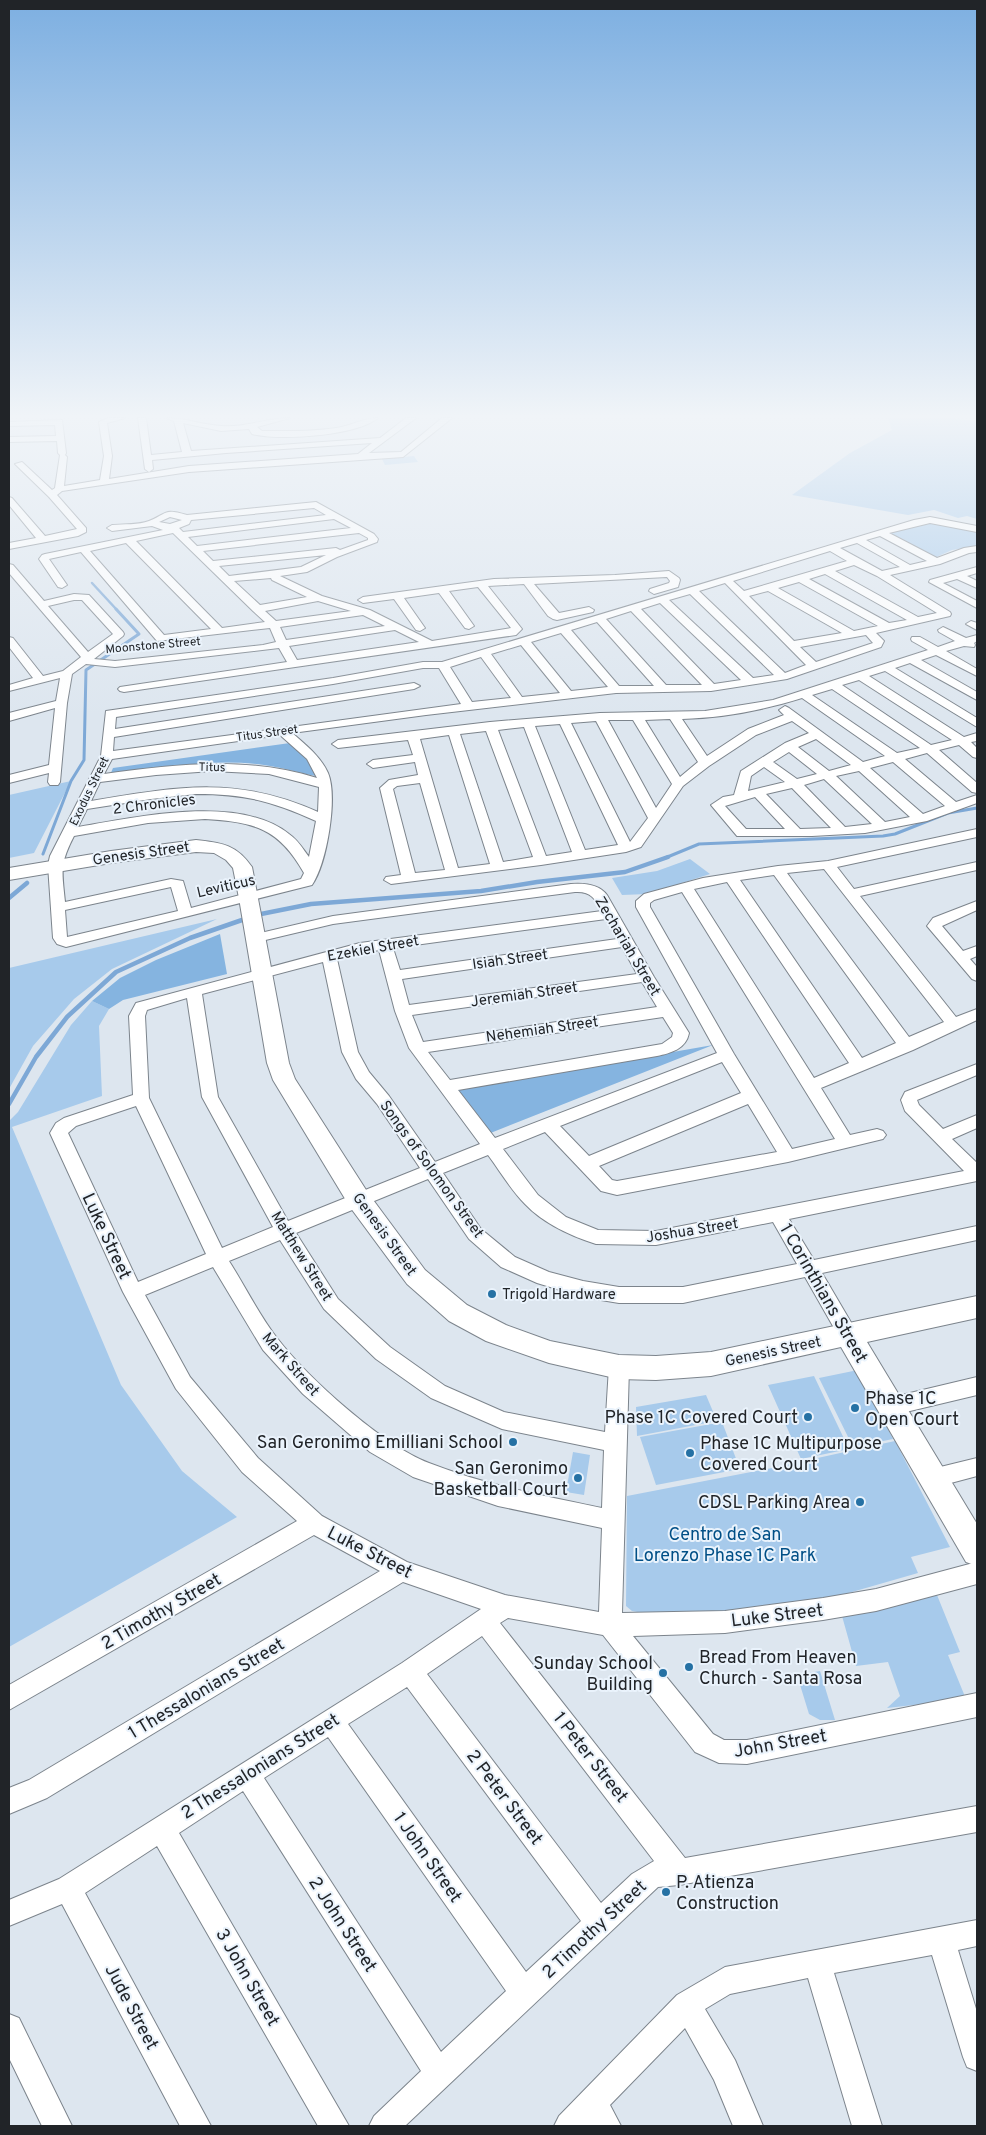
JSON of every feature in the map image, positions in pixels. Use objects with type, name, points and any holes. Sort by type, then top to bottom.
[{"type":"street","points":[[24,518],[43,540]]},
{"type":"street","points":[[9,546],[78,534],[83,530],[74,518]]},
{"type":"street","points":[[154,524],[154,521],[160,518]]},
{"type":"street","points":[[176,531],[180,525],[186,522],[187,518],[191,518]]},
{"type":"street","points":[[62,585],[44,558],[51,554],[176,531],[319,518]]},
{"type":"street","points":[[227,579],[303,570],[343,552],[372,542],[371,536],[340,518]]},
{"type":"street","points":[[110,714],[423,666],[443,665],[923,520],[977,529]]},
{"type":"street","points":[[112,528],[154,524],[176,531],[274,625],[282,644],[294,664]]},
{"type":"street","points":[[195,549],[361,530]]},
{"type":"street","points":[[881,533],[936,562]]},
{"type":"street","points":[[128,540],[220,632]]},
{"type":"street","points":[[858,540],[909,568]]},
{"type":"street","points":[[83,548],[161,639],[366,612]]},
{"type":"street","points":[[792,645],[946,614],[881,574],[854,562],[832,548]]},
{"type":"street","points":[[881,574],[936,562],[967,550],[977,549]]},
{"type":"street","points":[[211,564],[328,550],[343,552]]},
{"type":"street","points":[[742,595],[854,562]]},
{"type":"street","name":"Moonstone Street","points":[[9,567],[43,604],[91,662],[116,664],[263,648],[397,627]]},
{"type":"street","points":[[826,570],[917,620]]},
{"type":"street","points":[[977,570],[934,582],[977,606]]},
{"type":"street","points":[[363,600],[494,582],[526,580],[616,578],[659,573],[669,574],[675,580],[674,585],[571,615],[557,617],[552,614],[526,580]]},
{"type":"street","points":[[274,574],[278,580],[318,598],[366,612],[431,644]]},
{"type":"street","points":[[959,576],[977,585]]},
{"type":"street","points":[[800,578],[888,627]]},
{"type":"street","points":[[727,580],[814,668]]},
{"type":"street","points":[[124,689],[515,632],[516,629],[481,584]]},
{"type":"street","points":[[769,587],[852,634]]},
{"type":"street","points":[[442,590],[469,626]]},
{"type":"street","points":[[692,590],[783,677]]},
{"type":"street","points":[[397,595],[420,628]]},
{"type":"street","points":[[9,688],[67,673],[119,636],[118,632],[84,597],[74,597],[43,604]]},
{"type":"street","points":[[257,609],[318,598]]},
{"type":"street","points":[[662,599],[750,682]]},
{"type":"street","points":[[634,608],[711,688]]},
{"type":"street","points":[[600,618],[662,688]]},
{"type":"street","points":[[564,629],[616,690]]},
{"type":"street","points":[[943,630],[977,649]]},
{"type":"street","points":[[109,734],[420,698],[468,706],[616,690],[711,688],[783,677],[877,645],[879,641],[868,631]]},
{"type":"street","points":[[338,744],[490,726],[600,717],[675,717],[776,703],[977,638]]},
{"type":"street","points":[[916,639],[977,673]]},
{"type":"street","points":[[9,640],[40,680]]},
{"type":"street","points":[[524,641],[569,696]]},
{"type":"street","points":[[484,653],[519,701]]},
{"type":"street","points":[[913,660],[977,697]]},
{"type":"street","points":[[443,665],[468,706]]},
{"type":"street","points":[[887,668],[977,723]]},
{"type":"street","points":[[405,669],[420,698]]},
{"type":"street","points":[[54,782],[61,703],[67,673]]},
{"type":"street","points":[[861,676],[962,741],[977,754]]},
{"type":"street","points":[[834,685],[931,750],[977,789]]},
{"type":"street","points":[[805,695],[897,759],[953,806]]},
{"type":"street","name":"Titus Street","points":[[107,756],[282,731],[420,698]]},
{"type":"street","points":[[9,717],[61,703]]},
{"type":"street","points":[[776,703],[863,768],[919,818]]},
{"type":"street","name":"Exodus Street","points":[[55,866],[68,833],[84,806],[107,756],[110,714]]},
{"type":"street","points":[[391,880],[540,861],[626,848],[636,844],[678,784],[705,763],[752,732],[793,716]]},
{"type":"street","points":[[600,717],[655,818]]},
{"type":"street","points":[[637,717],[678,784]]},
{"type":"street","points":[[675,717],[705,763]]},
{"type":"street","points":[[564,720],[626,848]]},
{"type":"street","points":[[528,723],[580,855]]},
{"type":"street","points":[[490,726],[540,861]]},
{"type":"street","points":[[452,730],[498,867]]},
{"type":"street","points":[[282,731],[311,757],[323,775],[326,785],[324,820],[311,873]]},
{"type":"street","points":[[740,797],[745,774],[788,746],[818,734]]},
{"type":"street","points":[[413,735],[453,873]]},
{"type":"street","points":[[977,737],[863,768],[740,797],[717,805],[742,833],[841,831],[882,826],[919,818],[946,811],[953,806],[977,799]]},
{"type":"street","points":[[788,746],[828,776],[882,826]]},
{"type":"street","points":[[373,764],[420,758]]},
{"type":"street","points":[[764,762],[796,784],[841,831]]},
{"type":"street","name":"Titus","points":[[97,779],[182,767],[212,766],[246,768],[287,774],[326,785]]},
{"type":"street","points":[[9,778],[56,767]]},
{"type":"street","points":[[409,878],[386,788],[393,783],[426,778]]},
{"type":"street","points":[[84,806],[170,792],[226,791],[247,793],[280,801],[324,820]]},
{"type":"street","points":[[758,793],[796,832]]},
{"type":"street","name":"2 Chronicles","points":[[68,833],[177,815],[213,814],[246,821],[282,834],[298,850],[311,873]]},
{"type":"street","points":[[788,1156],[726,1055],[643,907],[643,902],[650,897],[703,882],[778,870],[828,865],[977,832]]},
{"type":"street","name":"Genesis Street","points":[[9,874],[196,846],[218,848],[232,856],[242,867],[257,938],[278,1064],[284,1080],[359,1200],[416,1277],[458,1313],[496,1333],[549,1352],[619,1366],[656,1368],[711,1364],[849,1336],[977,1307]]},
{"type":"street","points":[[828,865],[954,1025]]},
{"type":"street","name":"Leviticus","points":[[55,866],[60,938],[66,942],[302,884],[307,882],[311,873]]},
{"type":"street","points":[[852,894],[977,866]]},
{"type":"street","points":[[778,870],[907,1046]]},
{"type":"street","points":[[731,878],[859,1066]]},
{"type":"street","points":[[57,908],[171,883],[178,884],[184,912]]},
{"type":"street","name":"Zechariah Street","points":[[257,938],[333,920],[581,887],[596,891],[681,1033],[680,1039],[668,1048],[447,1086]]},
{"type":"street","points":[[686,888],[846,1142]]},
{"type":"street","points":[[977,905],[938,921],[934,926],[977,976]]},
{"type":"street","name":"Ezekiel Street","points":[[141,1008],[154,1002],[329,955],[385,944],[610,914]]},
{"type":"street","name":"Isiah Street","points":[[393,976],[626,942]]},
{"type":"street","name":"Joshua Street","points":[[385,944],[403,1011],[417,1048],[532,1200],[560,1222],[596,1237],[656,1238],[778,1216],[977,1174]]},
{"type":"street","points":[[961,957],[977,952]]},
{"type":"street","name":"Songs of Solomon Street","points":[[329,955],[350,1052],[362,1075],[383,1100],[475,1234],[508,1262],[544,1278],[583,1289],[619,1295],[683,1295],[809,1267],[977,1234]]},
{"type":"street","name":"Jeremiah Street","points":[[403,1011],[646,977]]},
{"type":"street","name":"Matthew Street","points":[[194,992],[210,1097],[284,1230],[331,1304],[382,1353],[438,1392],[502,1420],[614,1443]]},
{"type":"street","name":"Mark Street","points":[[141,1008],[137,1016],[141,1098],[217,1257],[270,1344],[310,1388],[376,1445],[421,1470],[498,1496],[614,1521]]},
{"type":"street","name":"Nehemiah Street","points":[[417,1048],[667,1011]]},
{"type":"street","points":[[811,1086],[907,1046],[977,1014]]},
{"type":"street","points":[[133,1292],[431,1170],[726,1055]]},
{"type":"street","points":[[977,1069],[910,1096],[909,1100],[912,1107],[977,1174]]},
{"type":"street","points":[[585,1165],[751,1096]]},
{"type":"street","name":"Luke Street","points":[[141,1098],[70,1122],[62,1127],[59,1132],[133,1292],[183,1384],[250,1465],[314,1523],[401,1571],[505,1606],[610,1625],[725,1622],[823,1609],[876,1600],[977,1573]]},
{"type":"street","points":[[940,1137],[977,1121]]},
{"type":"street","points":[[548,1124],[607,1186],[617,1188],[788,1156],[877,1135]]},
{"type":"street","name":"1 Corinthians Street","points":[[778,1216],[977,1552]]},
{"type":"street","points":[[610,1625],[614,1521],[614,1443],[619,1366]]},
{"type":"street","points":[[889,1406],[977,1386]]},
{"type":"street","points":[[932,1478],[977,1467]]},
{"type":"street","name":"2 Timothy Street","points":[[9,1698],[314,1523]]},
{"type":"street","name":"1 Thessalonians Street","points":[[9,1801],[38,1789],[401,1571]]},
{"type":"street","name":"2 Thessalonians Street","points":[[9,1913],[68,1888],[410,1671],[505,1606]]},
{"type":"street","name":"1 Peter Street","points":[[484,1620],[679,1872]]},
{"type":"street","name":"John Street","points":[[610,1625],[704,1743],[714,1750],[728,1753],[747,1752],[977,1706]]},
{"type":"street","name":"2 Peter Street","points":[[410,1671],[600,1924]]},
{"type":"street","name":"1 John Street","points":[[332,1721],[524,1993]]},
{"type":"street","name":"2 John Street","points":[[247,1774],[440,2074]]},
{"type":"street","name":"2 Timothy Street","points":[[384,2126],[524,1993],[654,1874],[679,1872],[977,1819]]},
{"type":"street","name":"3 John Street","points":[[162,1829],[334,2126]]},
{"type":"street","name":"Jude Street","points":[[68,1888],[196,2126]]},
{"type":"street","points":[[569,2126],[599,2115],[687,2004],[725,1981],[977,1933]]},
{"type":"street","points":[[941,1939],[977,2056]]},
{"type":"street","points":[[818,1962],[867,2126]]},
{"type":"street","points":[[687,2004],[725,2070],[748,2126]]},
{"type":"street","points":[[9,2028],[57,2126]]},
{"type":"green space","points":[[926,522],[977,531],[977,546],[952,550],[932,559],[880,534]]},
{"type":"green space","points":[[71,781],[34,853],[9,858],[9,795]]},
{"type":"green space","points":[[690,859],[710,874],[648,894],[622,895],[612,878],[657,871]]},
{"type":"green space","points":[[217,919],[112,969],[74,999],[33,1046],[9,1089],[9,968]]},
{"type":"green space","points":[[92,1001],[109,1009],[99,1026],[102,1096],[12,1127],[121,1385],[182,1471],[237,1517],[9,1647],[9,1121],[18,1112],[71,1025]]},
{"type":"green space","name":"Phase 1C Open Court","points":[[858,1370],[893,1439],[853,1447],[819,1378]]},
{"type":"green space","name":"Phase 1C Covered Court","points":[[814,1376],[849,1449],[801,1459],[768,1385]]},
{"type":"green space","points":[[706,1395],[717,1421],[637,1436],[636,1407]]},
{"type":"green space","name":"Phase 1C Multipurpose Covered Court","points":[[722,1422],[740,1469],[656,1485],[640,1437]]},
{"type":"green space","name":"Centro de San Lorenzo Phase 1C Park","points":[[895,1441],[950,1547],[911,1557],[918,1573],[845,1594],[734,1611],[643,1613],[632,1611],[626,1606],[627,1496],[772,1468]]},
{"type":"green space","name":"San Geronimo Basketball Court","points":[[573,1452],[590,1455],[584,1495],[566,1492]]},
{"type":"green space","points":[[937,1595],[960,1652],[948,1655],[966,1699],[887,1708],[900,1696],[888,1662],[856,1666],[842,1616]]},
{"type":"green space","points":[[820,1671],[835,1720],[820,1720],[809,1714],[797,1675]]},
{"type":"shaded area","points":[[290,743],[307,760],[316,776],[270,766],[245,763],[206,763],[110,775],[113,768]]},
{"type":"shaded area","points":[[220,934],[227,974],[123,1000],[109,1009],[92,1001],[120,978],[156,960]]},
{"type":"shaded area","points":[[713,1045],[483,1136],[450,1091]]},
{"type":"waterway","points":[[92,583],[117,610]]},
{"type":"waterway","points":[[43,854],[71,781],[84,760],[86,670],[139,634],[116,609]]},
{"type":"waterway","points":[[665,858],[699,844],[883,836],[895,834],[948,813],[977,808]]},
{"type":"waterway","points":[[261,914],[311,904],[481,891],[537,882],[625,872],[668,857]]},
{"type":"waterway","points":[[9,898],[27,883]]},
{"type":"waterway","points":[[9,1104],[36,1057],[67,1017],[116,972],[190,938],[242,920]]},
{"type":"place","name":"Trigold Hardware","points":[[492,1294]]},
{"type":"place","name":"Phase 1C Open Court","points":[[855,1408]]},
{"type":"place","name":"Phase 1C Covered Court","points":[[808,1417]]},
{"type":"place","name":"San Geronimo Emilliani School","points":[[513,1442]]},
{"type":"place","name":"Phase 1C Multipurpose Covered Court","points":[[690,1453]]},
{"type":"place","name":"San Geronimo Basketball Court","points":[[578,1478]]},
{"type":"place","name":"CDSL Parking Area","points":[[860,1502]]},
{"type":"place","name":"Bread From Heaven Church - Santa Rosa","points":[[689,1667]]},
{"type":"place","name":"Sunday School Building","points":[[663,1673]]},
{"type":"place","name":"P. Atienza Construction","points":[[666,1892]]}]
